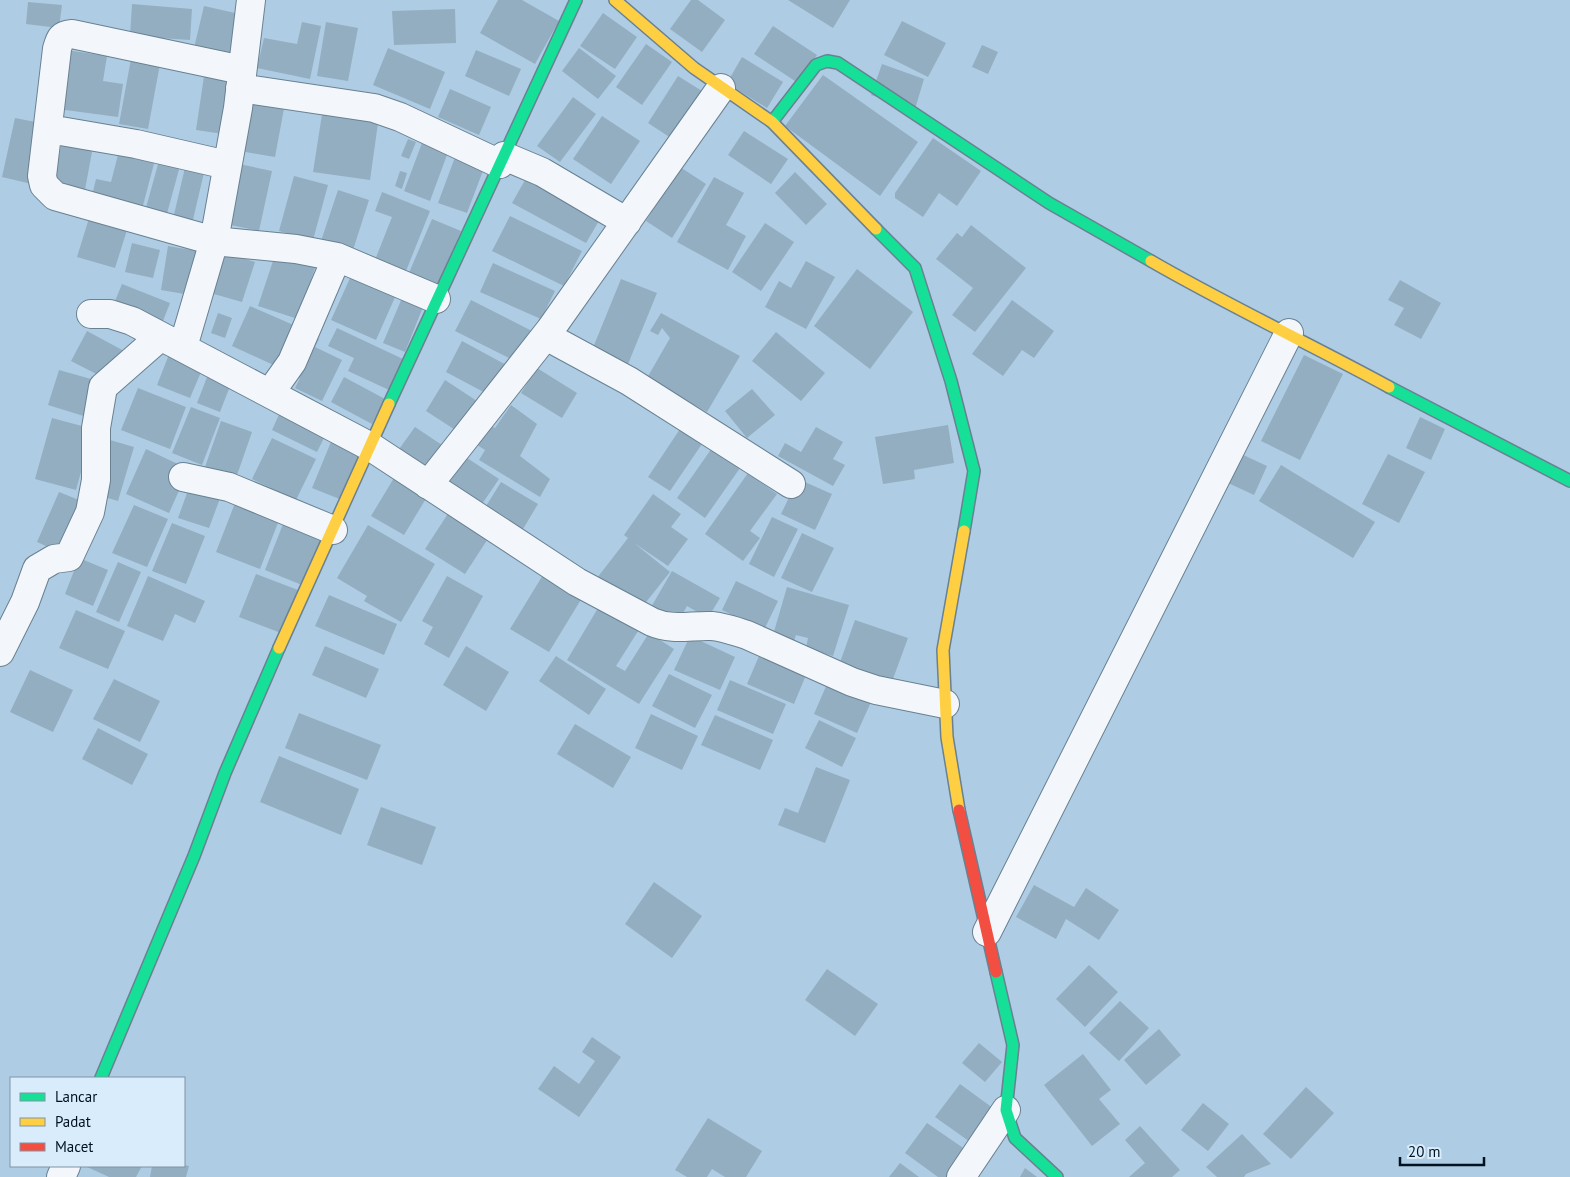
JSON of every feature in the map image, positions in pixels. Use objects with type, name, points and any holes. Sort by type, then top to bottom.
[{"type":"street","points":[[0,652],[25,602],[37,569],[54,559],[69,557],[90,512],[96,480],[96,428],[103,388],[172,342],[214,241],[241,79],[251,0]]},
{"type":"street","points":[[101,1077],[194,856],[225,773],[436,299],[576,0]]},
{"type":"street","points":[[615,0],[694,68],[772,122],[915,268],[951,381],[974,471],[943,650],[947,737],[962,825],[1013,1045],[1006,1110],[1015,1138],[1057,1177]]},
{"type":"street","points":[[436,299],[337,258],[296,249],[214,241],[55,196],[44,185],[42,176],[59,39],[64,35],[72,34],[241,79],[374,108],[502,160],[542,172],[627,222]]},
{"type":"street","points":[[772,122],[816,65],[827,61],[838,63],[1048,203],[1202,290],[1289,333],[1426,408],[1570,481]]},
{"type":"street","points":[[428,485],[546,336],[721,88]]},
{"type":"street","points":[[49,129],[136,144],[227,165]]},
{"type":"street","points":[[270,393],[292,362],[337,258]]},
{"type":"street","points":[[91,314],[110,314],[132,321],[371,447],[577,582],[652,622],[664,627],[711,626],[747,635],[852,682],[876,690],[945,704]]},
{"type":"street","points":[[987,932],[1289,333]]},
{"type":"street","points":[[546,336],[652,395],[791,484]]},
{"type":"street","points":[[183,477],[229,487],[333,530]]},
{"type":"street","points":[[961,1177],[1006,1110]]},
{"type":"building","points":[[498,0],[522,0],[559,21],[535,64],[480,33]]},
{"type":"building","points":[[691,0],[698,0],[725,20],[702,52],[670,29]]},
{"type":"building","points":[[788,0],[850,0],[833,28]]},
{"type":"building","points":[[28,2],[62,5],[59,28],[26,24]]},
{"type":"building","points":[[132,4],[192,9],[190,40],[130,36]]},
{"type":"building","points":[[204,6],[244,15],[235,57],[194,48]]},
{"type":"building","points":[[455,9],[456,43],[394,45],[392,11]]},
{"type":"building","points":[[603,13],[637,37],[615,69],[580,46]]},
{"type":"building","points":[[902,21],[946,43],[928,77],[884,55]]},
{"type":"building","points":[[302,22],[321,26],[310,79],[257,68],[264,38],[297,44]]},
{"type":"building","points":[[326,22],[358,28],[348,81],[317,76]]},
{"type":"building","points":[[773,26],[817,55],[798,83],[754,54]]},
{"type":"building","points":[[646,44],[672,62],[642,105],[616,87]]},
{"type":"building","points":[[982,45],[998,52],[988,74],[972,67]]},
{"type":"building","points":[[388,48],[445,72],[430,109],[373,85]]},
{"type":"building","points":[[579,48],[616,76],[598,99],[562,71]]},
{"type":"building","points":[[66,50],[107,56],[103,81],[123,84],[118,117],[58,109]]},
{"type":"building","points":[[476,50],[521,69],[509,96],[465,76]]},
{"type":"building","points":[[742,57],[783,82],[767,108],[727,83]]},
{"type":"building","points":[[131,59],[160,64],[148,129],[119,124]]},
{"type":"building","points":[[206,63],[241,69],[230,135],[196,130]]},
{"type":"building","points":[[882,64],[924,79],[915,109],[871,95]]},
{"type":"building","points":[[823,75],[918,142],[880,196],[785,126]]},
{"type":"building","points":[[678,76],[702,91],[671,138],[648,123]]},
{"type":"building","points":[[450,89],[491,107],[479,135],[438,117]]},
{"type":"building","points":[[249,96],[285,103],[275,157],[239,151]]},
{"type":"building","points":[[573,97],[596,114],[560,162],[537,146]]},
{"type":"building","points":[[323,108],[379,116],[370,180],[313,172]]},
{"type":"building","points":[[602,116],[640,141],[611,184],[573,159]]},
{"type":"building","points":[[15,118],[46,124],[36,185],[2,177]]},
{"type":"building","points":[[744,131],[788,159],[771,184],[728,155]]},
{"type":"building","points":[[63,135],[94,141],[84,195],[53,189]]},
{"type":"building","points":[[425,135],[451,144],[430,201],[404,191]]},
{"type":"building","points":[[933,138],[981,171],[957,206],[939,193],[923,217],[895,198],[895,193]]},
{"type":"building","points":[[408,139],[416,142],[409,159],[401,156]]},
{"type":"building","points":[[120,147],[156,156],[141,213],[91,200],[96,179],[111,182]]},
{"type":"building","points":[[458,149],[487,160],[467,213],[438,203]]},
{"type":"building","points":[[160,157],[181,162],[165,221],[144,215]]},
{"type":"building","points":[[187,159],[206,164],[192,224],[173,219]]},
{"type":"building","points":[[239,164],[272,171],[259,231],[226,224]]},
{"type":"building","points":[[680,167],[706,184],[672,238],[646,221]]},
{"type":"building","points":[[400,171],[407,173],[402,189],[395,186]]},
{"type":"building","points":[[795,172],[827,204],[806,225],[775,193]]},
{"type":"building","points":[[529,173],[603,214],[586,243],[512,203]]},
{"type":"building","points":[[294,176],[328,185],[313,240],[279,231]]},
{"type":"building","points":[[714,177],[744,193],[726,225],[746,236],[728,270],[677,242]]},
{"type":"building","points":[[338,190],[369,200],[353,250],[321,241]]},
{"type":"building","points":[[382,192],[430,211],[406,271],[375,260],[392,217],[375,211]]},
{"type":"building","points":[[90,215],[128,227],[115,268],[77,257]]},
{"type":"building","points":[[510,216],[582,251],[564,286],[492,251]]},
{"type":"building","points":[[432,219],[461,231],[437,288],[408,275]]},
{"type":"building","points":[[765,223],[794,242],[761,291],[732,272]]},
{"type":"building","points":[[971,225],[1026,268],[975,332],[952,315],[973,288],[936,259],[957,233],[962,237]]},
{"type":"building","points":[[132,243],[160,250],[153,278],[125,272]]},
{"type":"building","points":[[168,246],[203,252],[196,296],[161,290]]},
{"type":"building","points":[[219,251],[255,262],[242,302],[207,292]]},
{"type":"building","points":[[276,252],[316,265],[298,319],[258,306]]},
{"type":"building","points":[[806,261],[835,277],[806,329],[765,307],[779,281],[791,288]]},
{"type":"building","points":[[493,263],[555,291],[541,319],[480,292]]},
{"type":"building","points":[[857,269],[913,312],[870,369],[814,326]]},
{"type":"building","points":[[351,276],[396,295],[376,340],[331,320]]},
{"type":"building","points":[[621,279],[657,293],[626,369],[590,355]]},
{"type":"building","points":[[1400,280],[1441,303],[1421,339],[1394,325],[1404,308],[1388,300]]},
{"type":"building","points":[[122,284],[170,303],[161,326],[113,306]]},
{"type":"building","points":[[402,298],[423,307],[405,352],[383,343]]},
{"type":"building","points":[[471,300],[532,331],[517,362],[455,331]]},
{"type":"building","points":[[1012,300],[1054,331],[1034,358],[1022,350],[1003,376],[972,354]]},
{"type":"building","points":[[250,306],[298,327],[280,368],[232,346]]},
{"type":"building","points":[[218,313],[232,318],[225,338],[211,333]]},
{"type":"building","points":[[661,313],[740,356],[707,412],[647,378],[670,338],[662,328],[658,335],[650,331]]},
{"type":"building","points":[[337,328],[403,359],[389,390],[348,371],[354,358],[328,346]]},
{"type":"building","points":[[87,331],[124,351],[108,380],[71,361]]},
{"type":"building","points":[[776,332],[825,373],[801,401],[752,361]]},
{"type":"building","points":[[310,334],[319,339],[315,347],[342,360],[322,401],[295,388],[300,378],[291,374]]},
{"type":"building","points":[[462,341],[510,367],[493,397],[446,372]]},
{"type":"building","points":[[170,352],[204,365],[190,398],[157,385]]},
{"type":"building","points":[[1304,355],[1343,374],[1300,460],[1261,441]]},
{"type":"building","points":[[537,368],[577,393],[562,418],[521,393]]},
{"type":"building","points":[[59,370],[98,381],[87,417],[48,405]]},
{"type":"building","points":[[209,372],[232,381],[220,412],[197,403]]},
{"type":"building","points":[[344,377],[385,399],[372,424],[331,402]]},
{"type":"building","points":[[445,380],[480,403],[460,433],[426,411]]},
{"type":"building","points":[[138,388],[186,407],[170,449],[121,430]]},
{"type":"building","points":[[752,389],[775,415],[747,438],[725,411]]},
{"type":"building","points":[[511,405],[537,424],[520,456],[550,479],[540,497],[479,460],[485,450],[474,443],[486,423],[495,428]]},
{"type":"building","points":[[191,407],[220,418],[202,465],[172,453]]},
{"type":"building","points":[[282,408],[328,430],[317,452],[272,430]]},
{"type":"building","points":[[1420,417],[1445,429],[1431,460],[1406,448]]},
{"type":"building","points":[[52,418],[93,429],[76,490],[35,479]]},
{"type":"building","points":[[221,421],[252,432],[236,478],[205,467]]},
{"type":"building","points":[[948,425],[954,463],[914,470],[915,479],[883,484],[875,437]]},
{"type":"building","points":[[682,426],[704,441],[670,491],[648,477]]},
{"type":"building","points":[[415,427],[448,449],[430,475],[397,452]]},
{"type":"building","points":[[816,427],[843,442],[833,459],[845,465],[833,486],[778,456],[785,443],[801,452]]},
{"type":"building","points":[[333,437],[362,448],[342,500],[312,488]]},
{"type":"building","points":[[272,438],[316,459],[296,500],[252,479]]},
{"type":"building","points":[[110,440],[134,447],[118,501],[94,494]]},
{"type":"building","points":[[712,448],[740,468],[705,518],[677,498]]},
{"type":"building","points":[[146,449],[180,465],[182,484],[169,513],[126,494]]},
{"type":"building","points":[[1239,453],[1267,466],[1254,495],[1226,482]]},
{"type":"building","points":[[461,454],[499,479],[480,507],[443,482]]},
{"type":"building","points":[[1388,454],[1425,472],[1399,523],[1362,504]]},
{"type":"building","points":[[1281,465],[1375,522],[1353,558],[1259,501]]},
{"type":"building","points":[[397,473],[430,492],[404,535],[371,516]]},
{"type":"building","points":[[748,473],[777,494],[750,531],[760,538],[743,561],[705,534]]},
{"type":"building","points":[[798,479],[832,494],[815,530],[781,514]]},
{"type":"building","points":[[191,482],[222,493],[209,528],[178,518]]},
{"type":"building","points":[[501,482],[538,504],[520,534],[483,511]]},
{"type":"building","points":[[59,492],[84,502],[62,553],[37,542]]},
{"type":"building","points":[[653,494],[681,514],[671,527],[688,539],[668,566],[634,543],[670,572],[639,611],[597,578],[628,538],[624,535]]},
{"type":"building","points":[[237,498],[281,515],[260,569],[216,552]]},
{"type":"building","points":[[134,505],[168,519],[147,567],[112,553]]},
{"type":"building","points":[[451,509],[491,534],[465,574],[425,549]]},
{"type":"building","points":[[772,517],[798,529],[774,577],[749,564]]},
{"type":"building","points":[[285,519],[323,534],[302,585],[265,570]]},
{"type":"building","points":[[172,523],[205,536],[186,584],[152,571]]},
{"type":"building","points":[[368,525],[435,564],[401,622],[364,601],[367,596],[337,578]]},
{"type":"building","points":[[802,533],[834,548],[812,592],[781,578]]},
{"type":"building","points":[[79,558],[108,570],[93,606],[65,594]]},
{"type":"building","points":[[118,562],[141,572],[119,622],[96,612]]},
{"type":"building","points":[[546,570],[585,593],[549,652],[510,629]]},
{"type":"building","points":[[672,571],[720,598],[708,618],[687,606],[677,624],[650,609]]},
{"type":"building","points":[[256,574],[298,590],[281,633],[239,617]]},
{"type":"building","points":[[148,576],[205,601],[195,623],[175,614],[163,641],[127,626]]},
{"type":"building","points":[[447,576],[483,596],[449,658],[424,644],[433,627],[422,621]]},
{"type":"building","points":[[736,581],[778,601],[764,630],[722,610]]},
{"type":"building","points":[[787,587],[849,605],[833,656],[806,648],[808,638],[796,635],[794,641],[773,635]]},
{"type":"building","points":[[329,595],[397,624],[384,655],[315,626]]},
{"type":"building","points":[[601,603],[640,628],[616,666],[625,671],[649,633],[674,649],[639,704],[567,660]]},
{"type":"building","points":[[76,610],[125,631],[108,669],[59,648]]},
{"type":"building","points":[[855,620],[908,638],[890,687],[838,668]]},
{"type":"building","points":[[690,636],[735,657],[720,690],[674,670]]},
{"type":"building","points":[[325,646],[379,669],[366,698],[312,675]]},
{"type":"building","points":[[466,646],[509,672],[486,711],[443,685]]},
{"type":"building","points":[[556,656],[606,689],[589,715],[539,681]]},
{"type":"building","points":[[759,656],[806,675],[794,704],[747,684]]},
{"type":"building","points":[[30,670],[73,690],[53,732],[10,712]]},
{"type":"building","points":[[669,674],[712,695],[695,728],[652,706]]},
{"type":"building","points":[[114,679],[160,701],[140,742],[93,719]]},
{"type":"building","points":[[730,680],[786,704],[773,734],[717,710]]},
{"type":"building","points":[[827,684],[871,702],[857,733],[814,714]]},
{"type":"building","points":[[299,713],[381,745],[367,780],[285,748]]},
{"type":"building","points":[[651,714],[698,736],[682,770],[635,748]]},
{"type":"building","points":[[715,715],[773,740],[760,770],[701,745]]},
{"type":"building","points":[[819,720],[856,738],[842,767],[805,748]]},
{"type":"building","points":[[575,724],[631,757],[613,788],[557,754]]},
{"type":"building","points":[[98,728],[148,754],[132,785],[82,759]]},
{"type":"building","points":[[279,756],[359,789],[341,835],[260,802]]},
{"type":"building","points":[[816,767],[850,780],[825,843],[778,825],[785,808],[798,813]]},
{"type":"building","points":[[381,807],[436,827],[422,865],[367,845]]},
{"type":"building","points":[[654,882],[702,916],[672,958],[625,924]]},
{"type":"building","points":[[1034,885],[1074,907],[1086,888],[1119,910],[1099,940],[1066,919],[1056,939],[1016,917]]},
{"type":"building","points":[[1089,965],[1118,992],[1085,1027],[1056,999]]},
{"type":"building","points":[[827,969],[878,1004],[855,1036],[805,1000]]},
{"type":"building","points":[[1120,1001],[1149,1028],[1119,1061],[1089,1033]]},
{"type":"building","points":[[1159,1029],[1181,1055],[1146,1085],[1124,1060]]},
{"type":"building","points":[[592,1037],[621,1057],[579,1117],[538,1089],[554,1066],[579,1084],[595,1061],[582,1052]]},
{"type":"building","points":[[979,1043],[1002,1062],[985,1082],[962,1063]]},
{"type":"building","points":[[1083,1054],[1111,1090],[1099,1099],[1120,1124],[1092,1146],[1044,1085]]},
{"type":"building","points":[[960,1084],[997,1111],[973,1144],[935,1117]]},
{"type":"building","points":[[1306,1087],[1334,1113],[1291,1159],[1263,1134]]},
{"type":"building","points":[[1203,1103],[1229,1124],[1208,1151],[1181,1130]]},
{"type":"building","points":[[708,1118],[762,1151],[746,1177],[725,1177],[712,1169],[707,1177],[687,1177],[675,1170]]},
{"type":"building","points":[[927,1123],[969,1152],[950,1177],[938,1177],[905,1153]]},
{"type":"building","points":[[1140,1126],[1180,1170],[1172,1177],[1129,1177],[1145,1163],[1125,1140]]},
{"type":"building","points":[[1242,1134],[1271,1164],[1246,1174],[1244,1177],[1217,1177],[1206,1167]]},
{"type":"building","points":[[900,1163],[919,1177],[889,1177]]},
{"type":"building","points":[[189,1166],[186,1177],[150,1177],[152,1167]]},
{"type":"building","points":[[87,1167],[141,1167],[136,1177],[109,1177]]},
{"type":"building","points":[[1025,1168],[1037,1177],[1020,1177]]},
{"type":"traffic: fast","points":[[389,404],[576,0]]},
{"type":"traffic: fast","points":[[772,122],[816,65],[827,61],[838,63],[1049,203],[1151,261]]},
{"type":"traffic: fast","points":[[876,229],[915,268],[951,381],[974,471],[964,531]]},
{"type":"traffic: fast","points":[[1389,387],[1570,481]]},
{"type":"traffic: fast","points":[[101,1077],[194,856],[225,773],[279,648]]},
{"type":"traffic: fast","points":[[996,972],[1013,1045],[1006,1110],[1015,1138],[1057,1177]]},
{"type":"traffic: slow","points":[[615,0],[694,68],[772,122],[876,229]]},
{"type":"traffic: slow","points":[[1151,261],[1210,294],[1389,387]]},
{"type":"traffic: slow","points":[[279,648],[389,404]]},
{"type":"traffic: slow","points":[[959,810],[947,737],[943,650],[964,531]]},
{"type":"traffic: jam","points":[[959,810],[996,972]]}]
